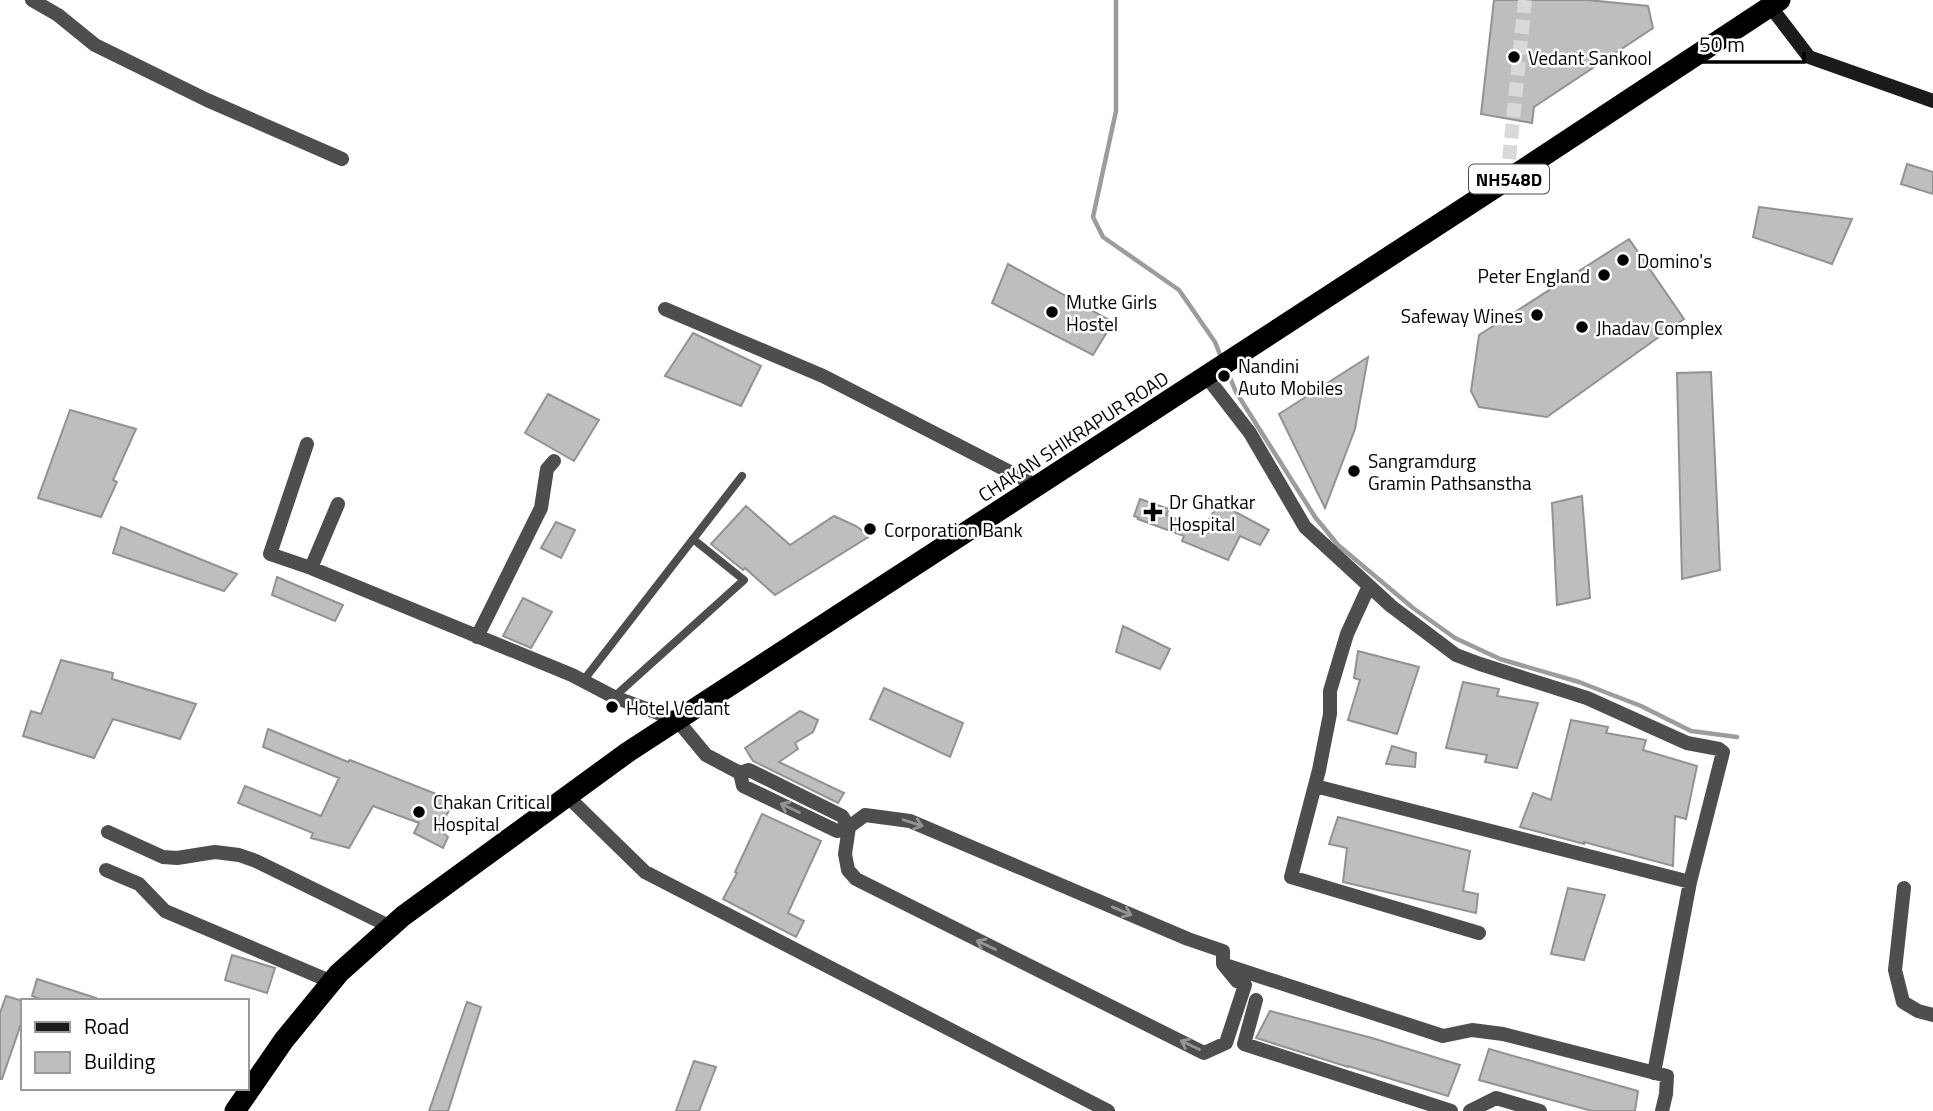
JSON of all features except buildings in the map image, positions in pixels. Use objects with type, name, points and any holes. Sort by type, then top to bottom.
[{"type":"highway","name":"CHAKAN SHIKRAPUR ROAD","points":[[235,1111],[284,1040],[339,973],[391,927],[468,867],[628,752],[1775,3]]},
{"type":"main road","points":[[1775,3],[1809,57],[1933,102]]},
{"type":"street","points":[[33,0],[58,15],[95,45],[207,100],[342,159]]},
{"type":"street","points":[[665,309],[823,376],[1037,486]]},
{"type":"street","points":[[1210,374],[1250,433],[1305,527],[1391,606],[1456,655],[1587,698],[1687,743],[1723,752],[1690,882],[1654,1073]]},
{"type":"street","points":[[307,444],[270,554],[311,568],[583,681],[614,697],[677,720],[706,755],[740,773],[749,770],[842,816],[849,827],[845,854],[848,870],[856,879],[1205,1053],[1226,1043],[1244,985],[1237,981],[1223,964],[1223,951],[910,821],[865,815],[849,827]]},
{"type":"street","points":[[477,637],[541,508],[547,469],[554,461]]},
{"type":"street","points":[[311,568],[338,503]]},
{"type":"street","points":[[1369,586],[1347,634],[1329,691],[1330,714],[1315,786],[1291,877],[1479,933]]},
{"type":"street","points":[[1315,786],[1690,882]]},
{"type":"street","points":[[567,796],[645,872],[1108,1111]]},
{"type":"street","points":[[108,832],[163,857],[177,858],[215,852],[247,858],[391,927]]},
{"type":"street","points":[[106,870],[138,884],[164,911],[332,982]]},
{"type":"street","points":[[1904,888],[1895,970],[1903,1002],[1918,1011],[1933,1015]]},
{"type":"street","points":[[1223,964],[1443,1036],[1472,1030],[1503,1034],[1667,1076],[1667,1094],[1662,1111]]},
{"type":"street","points":[[1256,1000],[1244,1044],[1451,1111]]},
{"type":"street","points":[[1470,1111],[1496,1098],[1541,1111]]},
{"type":"lane","points":[[583,681],[742,475]]},
{"type":"lane","points":[[614,697],[744,580],[693,539]]},
{"type":"waterway","points":[[1116,0],[1116,111],[1093,217],[1103,237],[1179,290],[1215,342],[1221,357]]},
{"type":"waterway","points":[[1227,371],[1236,392],[1315,517],[1338,545],[1413,608],[1455,638],[1500,659],[1579,682],[1641,706],[1691,731],[1737,737]]},
{"type":"tunnel","points":[[1507,180],[1525,0]]},
{"type":"place","name":"Vedant Sankool","points":[[1514,57]]},
{"type":"place","name":"Domino's","points":[[1623,260]]},
{"type":"place","name":"Peter England","points":[[1604,275]]},
{"type":"place","name":"Mutke Girls Hostel","points":[[1052,312]]},
{"type":"place","name":"Safeway Wines","points":[[1537,315]]},
{"type":"place","name":"Jhadav Complex","points":[[1582,327]]},
{"type":"place","name":"Nandini Auto Mobiles","points":[[1224,376]]},
{"type":"place","name":"Sangramdurg Gramin Pathsanstha","points":[[1354,471]]},
{"type":"place","name":"Dr Ghatkar Hospital","points":[[1153,512]]},
{"type":"place","name":"Corporation Bank","points":[[870,529]]},
{"type":"place","name":"Hotel Vedant","points":[[612,707]]},
{"type":"place","name":"Chakan Critical Hospital","points":[[419,812]]}]
